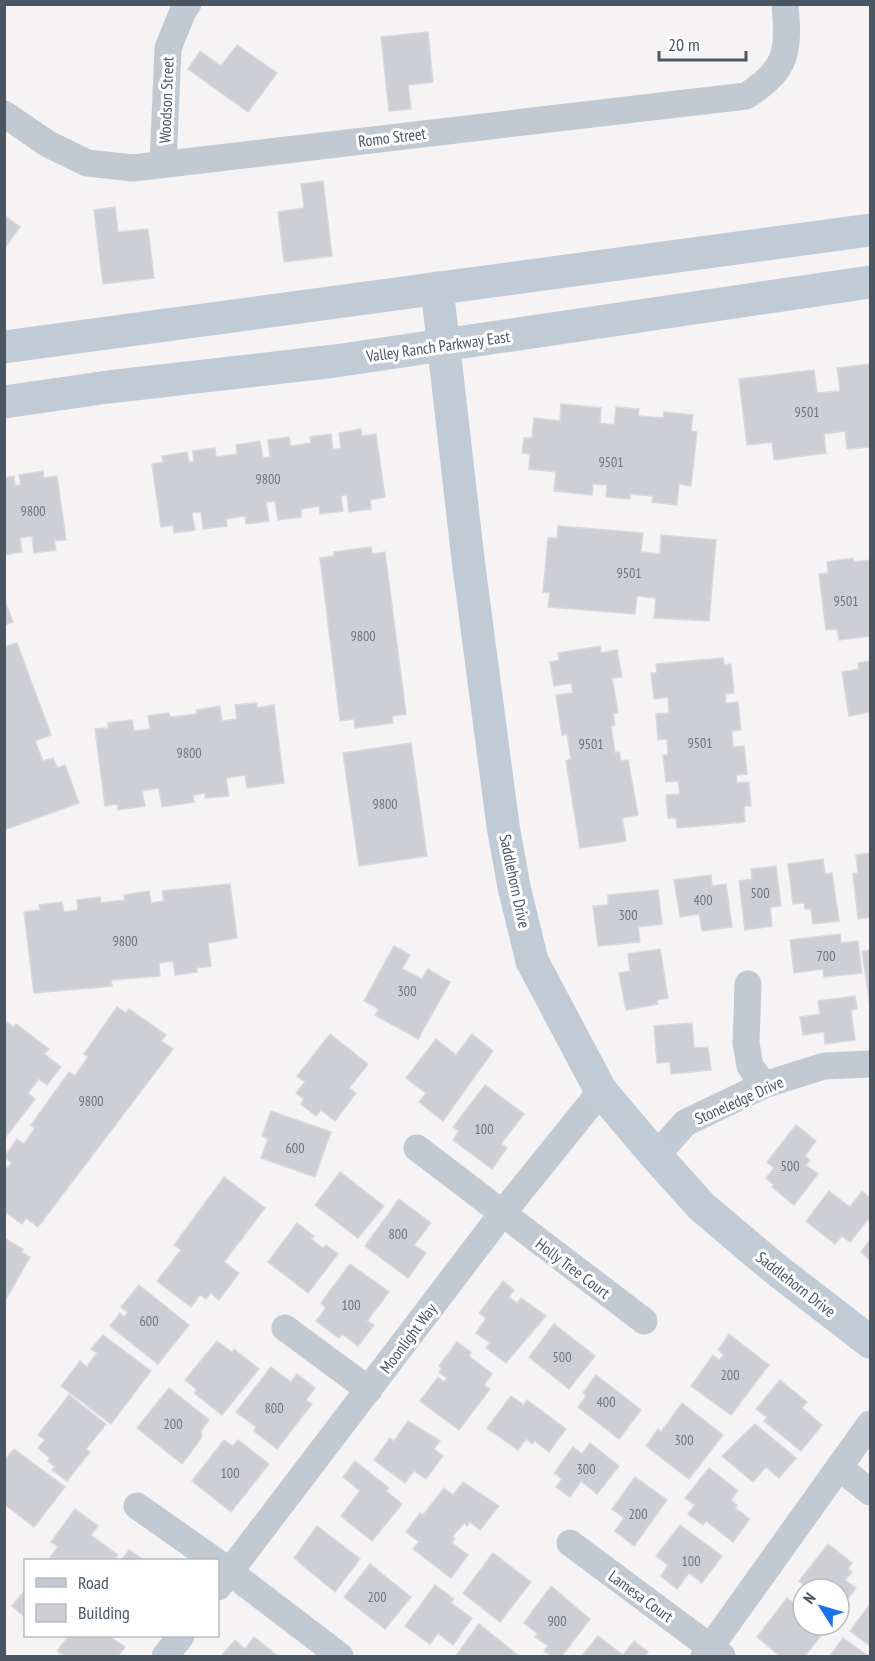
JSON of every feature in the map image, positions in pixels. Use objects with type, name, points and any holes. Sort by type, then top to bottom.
[{"type":"main road","points":[[4,348],[870,230]]},
{"type":"main road","name":"Valley Ranch Parkway East","points":[[4,402],[444,346],[870,282]]},
{"type":"main road","name":"Saddlehorn Drive","points":[[437,288],[468,558],[503,826],[532,962],[601,1091],[656,1156],[702,1206],[773,1267],[870,1342]]},
{"type":"street","name":"Woodson Street","points":[[163,164],[168,48],[188,4]]},
{"type":"street","name":"Romo Street","points":[[4,114],[48,144],[87,163],[133,168],[747,96],[765,85],[781,66],[788,40],[785,4]]},
{"type":"street","points":[[748,984],[746,1043],[750,1065],[764,1085]]},
{"type":"street","name":"Stoneledge Drive","points":[[656,1156],[685,1124],[764,1085],[824,1066],[867,1071]]},
{"type":"street","name":"Moonlight Way","points":[[219,1570],[369,1390],[501,1215],[601,1091]]},
{"type":"street","name":"Holly Tree Court","points":[[417,1148],[501,1215],[644,1321]]},
{"type":"street","points":[[285,1328],[369,1390]]},
{"type":"street","points":[[713,1654],[870,1424]]},
{"type":"street","points":[[840,1468],[870,1492]]},
{"type":"street","points":[[137,1506],[205,1559]]},
{"type":"street","name":"Lamesa Court","points":[[570,1543],[713,1654]]},
{"type":"street","points":[[219,1570],[340,1656]]},
{"type":"street","points":[[165,1656],[179,1637]]},
{"type":"building","points":[[428,32],[433,82],[408,85],[411,109],[389,111],[381,37]]},
{"type":"building","points":[[237,45],[277,73],[248,112],[188,69],[200,51],[221,66]]},
{"type":"building","points":[[323,181],[332,256],[284,262],[278,212],[304,208],[301,184]]},
{"type":"building","points":[[115,207],[118,232],[148,229],[154,278],[103,284],[94,210]]},
{"type":"building","points":[[4,215],[20,227],[4,249]]},
{"type":"building","points":[[870,364],[870,447],[847,449],[845,431],[824,434],[826,453],[774,460],[772,442],[747,445],[739,379],[814,370],[817,393],[840,391],[837,368]]},
{"type":"building","points":[[561,404],[601,408],[600,423],[614,425],[616,407],[639,409],[638,416],[664,418],[664,412],[693,415],[691,431],[697,432],[691,486],[679,484],[677,505],[652,502],[653,496],[630,494],[630,499],[606,497],[607,485],[593,484],[592,495],[554,491],[556,472],[529,469],[530,454],[522,453],[524,438],[532,438],[534,418],[560,421]]},
{"type":"building","points":[[361,429],[362,436],[376,434],[385,497],[370,500],[371,509],[349,512],[347,495],[341,496],[343,511],[320,514],[319,506],[301,509],[301,517],[278,520],[275,501],[266,502],[269,521],[246,524],[245,516],[226,519],[227,526],[203,529],[201,512],[192,513],[195,530],[174,533],[173,525],[161,527],[152,464],[163,462],[162,456],[187,452],[189,462],[194,462],[193,451],[215,448],[216,457],[237,454],[236,445],[260,441],[263,458],[270,457],[268,440],[289,437],[291,446],[311,443],[310,437],[331,434],[333,450],[341,448],[339,433]]},
{"type":"building","points":[[43,471],[44,478],[57,476],[66,540],[54,541],[56,550],[34,553],[32,536],[20,538],[22,552],[4,555],[4,478],[14,476],[15,486],[21,485],[19,475]]},
{"type":"building","points":[[558,526],[643,533],[641,552],[660,554],[661,535],[716,540],[709,621],[654,618],[656,598],[637,596],[635,614],[548,607],[550,593],[543,592],[548,538],[557,538]]},
{"type":"building","points":[[371,547],[372,554],[385,552],[406,714],[392,716],[393,723],[355,728],[354,719],[340,721],[320,558],[334,556],[334,552]]},
{"type":"building","points":[[853,558],[854,562],[870,560],[870,636],[839,640],[837,629],[826,630],[819,574],[828,573],[827,562]]},
{"type":"building","points":[[4,599],[13,622],[4,625]]},
{"type":"building","points":[[17,643],[51,735],[35,741],[43,761],[53,758],[57,768],[65,765],[79,803],[4,830],[4,647]]},
{"type":"building","points":[[600,646],[601,653],[617,650],[622,677],[612,678],[618,713],[613,714],[615,725],[611,726],[615,753],[619,752],[621,761],[628,760],[638,815],[622,818],[626,841],[580,848],[566,761],[571,759],[567,734],[562,735],[556,695],[573,693],[571,683],[554,686],[550,662],[559,660],[558,653]]},
{"type":"building","points":[[723,658],[724,665],[731,664],[734,693],[725,694],[726,703],[738,702],[741,730],[732,731],[733,747],[744,746],[747,774],[736,775],[737,783],[749,782],[751,806],[744,806],[745,822],[677,828],[676,818],[668,818],[666,795],[680,794],[678,781],[666,782],[663,755],[668,755],[667,739],[658,740],[656,714],[669,713],[668,697],[654,699],[651,673],[657,673],[656,664]]},
{"type":"building","points":[[870,661],[870,712],[849,716],[842,672],[859,669],[858,663]]},
{"type":"building","points":[[257,703],[257,708],[274,705],[284,783],[247,788],[245,775],[226,778],[229,796],[205,798],[205,793],[193,795],[194,802],[162,807],[159,788],[142,791],[145,806],[118,810],[117,804],[105,806],[95,729],[108,728],[108,723],[132,720],[134,731],[150,729],[148,716],[169,713],[170,717],[197,714],[196,710],[220,706],[222,721],[237,719],[235,705]]},
{"type":"building","points":[[411,743],[427,856],[359,866],[343,753]]},
{"type":"building","points":[[870,853],[870,917],[858,919],[853,874],[858,873],[856,855]]},
{"type":"building","points":[[823,859],[825,874],[832,873],[839,921],[813,924],[811,909],[805,909],[804,903],[793,904],[788,864]]},
{"type":"building","points":[[776,866],[781,906],[770,907],[772,926],[745,930],[739,881],[752,879],[751,869]]},
{"type":"building","points":[[711,875],[712,886],[726,884],[732,927],[702,931],[699,914],[680,917],[674,880]]},
{"type":"building","points":[[230,884],[237,938],[208,943],[211,966],[197,968],[197,972],[175,975],[173,961],[159,963],[160,976],[111,980],[112,986],[34,993],[24,912],[40,910],[39,905],[62,902],[64,912],[78,910],[77,900],[100,897],[101,903],[125,900],[124,895],[149,891],[151,903],[164,901],[162,891]]},
{"type":"building","points":[[658,890],[662,924],[638,927],[640,942],[598,946],[593,906],[608,905],[608,895]]},
{"type":"building","points":[[840,934],[841,943],[858,941],[862,973],[824,977],[823,969],[794,973],[790,940]]},
{"type":"building","points":[[394,946],[410,955],[402,969],[422,979],[428,969],[450,982],[418,1039],[375,1015],[379,1009],[364,1001]]},
{"type":"building","points":[[660,949],[668,998],[657,1000],[658,1004],[626,1010],[619,973],[630,971],[628,954]]},
{"type":"building","points":[[870,950],[870,1006],[862,951]]},
{"type":"building","points":[[855,996],[857,1009],[851,1010],[855,1040],[825,1044],[824,1032],[803,1035],[800,1017],[820,1014],[818,1001]]},
{"type":"building","points":[[117,1007],[126,1013],[129,1009],[166,1035],[161,1041],[173,1049],[38,1227],[26,1218],[22,1224],[4,1211],[4,1166],[8,1168],[12,1163],[4,1157],[17,1139],[24,1144],[35,1128],[31,1125],[69,1072],[75,1076],[88,1057],[84,1054]]},
{"type":"building","points":[[4,1020],[13,1027],[16,1024],[49,1049],[44,1054],[61,1067],[47,1085],[39,1079],[28,1093],[35,1099],[4,1139]]},
{"type":"building","points":[[692,1023],[694,1048],[708,1047],[711,1070],[671,1074],[670,1062],[657,1063],[654,1026]]},
{"type":"building","points":[[330,1034],[368,1064],[349,1088],[356,1093],[335,1121],[321,1110],[316,1116],[301,1104],[304,1099],[296,1093],[305,1082],[297,1076]]},
{"type":"building","points":[[472,1034],[493,1051],[443,1121],[419,1102],[426,1093],[406,1078],[436,1039],[456,1055]]},
{"type":"building","points":[[485,1085],[524,1114],[501,1144],[507,1148],[492,1169],[453,1140],[459,1131],[453,1127]]},
{"type":"building","points":[[271,1111],[331,1132],[315,1177],[261,1158],[268,1139],[262,1136]]},
{"type":"building","points":[[796,1125],[816,1141],[805,1156],[810,1160],[806,1165],[818,1174],[794,1205],[772,1187],[774,1185],[766,1178],[774,1168],[767,1162]]},
{"type":"building","points":[[340,1172],[384,1206],[358,1238],[315,1205]]},
{"type":"building","points":[[224,1177],[265,1208],[224,1262],[239,1273],[219,1300],[211,1293],[206,1299],[200,1295],[191,1307],[157,1281],[181,1250],[174,1245]]},
{"type":"building","points":[[829,1191],[850,1207],[862,1191],[870,1198],[870,1217],[850,1242],[842,1236],[835,1244],[806,1221]]},
{"type":"building","points":[[399,1199],[431,1223],[414,1245],[426,1253],[408,1278],[365,1246]]},
{"type":"building","points":[[297,1223],[314,1236],[311,1239],[323,1248],[326,1245],[338,1254],[308,1293],[268,1262]]},
{"type":"building","points":[[4,1238],[23,1249],[21,1252],[30,1257],[6,1299]]},
{"type":"building","points":[[870,1240],[870,1260],[861,1252]]},
{"type":"building","points":[[350,1264],[389,1292],[367,1321],[374,1325],[358,1346],[342,1334],[339,1338],[316,1321],[326,1308],[321,1303]]},
{"type":"building","points":[[503,1281],[514,1290],[509,1297],[517,1303],[521,1298],[546,1316],[506,1363],[486,1348],[490,1343],[476,1333],[486,1318],[479,1313]]},
{"type":"building","points":[[139,1285],[189,1325],[158,1364],[110,1326],[120,1313],[124,1317],[128,1312],[121,1307]]},
{"type":"building","points":[[554,1324],[595,1356],[569,1389],[529,1357]]},
{"type":"building","points":[[729,1334],[769,1365],[731,1415],[691,1386],[713,1355],[719,1360],[724,1355],[718,1350]]},
{"type":"building","points":[[103,1335],[151,1371],[111,1424],[61,1386],[80,1361],[87,1367],[97,1353],[91,1349]]},
{"type":"building","points":[[217,1341],[232,1352],[234,1349],[259,1369],[222,1415],[194,1393],[197,1390],[185,1380]]},
{"type":"building","points":[[457,1342],[471,1352],[469,1356],[492,1374],[484,1385],[490,1389],[459,1430],[420,1401],[438,1377],[444,1382],[447,1378],[439,1372],[442,1368],[439,1366]]},
{"type":"building","points":[[271,1367],[291,1382],[297,1374],[315,1388],[306,1400],[312,1404],[277,1449],[254,1431],[256,1427],[236,1412]]},
{"type":"building","points":[[596,1375],[641,1410],[619,1439],[578,1407],[586,1396],[583,1393]]},
{"type":"building","points":[[780,1380],[807,1402],[802,1408],[822,1425],[801,1451],[764,1421],[767,1417],[756,1409]]},
{"type":"building","points":[[169,1388],[209,1420],[201,1431],[202,1437],[182,1464],[137,1428]]},
{"type":"building","points":[[69,1395],[106,1424],[86,1449],[90,1452],[67,1481],[52,1470],[55,1467],[48,1461],[50,1458],[38,1448],[45,1440],[38,1435]]},
{"type":"building","points":[[511,1396],[524,1405],[527,1400],[566,1429],[549,1452],[535,1441],[532,1444],[526,1439],[518,1450],[487,1428]]},
{"type":"building","points":[[682,1403],[723,1435],[689,1479],[646,1446],[658,1429],[661,1432]]},
{"type":"building","points":[[408,1421],[440,1441],[434,1449],[443,1456],[426,1479],[414,1471],[405,1483],[374,1460],[390,1438],[394,1441]]},
{"type":"building","points":[[755,1424],[796,1458],[779,1478],[766,1467],[753,1482],[722,1456]]},
{"type":"building","points":[[224,1440],[233,1446],[238,1440],[269,1464],[231,1512],[192,1481]]},
{"type":"building","points":[[590,1443],[619,1466],[597,1494],[581,1481],[570,1497],[556,1487],[562,1479],[554,1473],[573,1447],[582,1454]]},
{"type":"building","points":[[14,1449],[65,1487],[34,1527],[4,1504],[4,1461]]},
{"type":"building","points":[[355,1461],[389,1488],[386,1491],[402,1504],[372,1541],[341,1516],[360,1491],[343,1477]]},
{"type":"building","points":[[709,1468],[738,1491],[731,1500],[737,1505],[735,1508],[750,1519],[733,1542],[706,1521],[703,1525],[688,1514],[695,1505],[685,1498]]},
{"type":"building","points":[[635,1477],[667,1500],[634,1546],[615,1531],[624,1518],[612,1509]]},
{"type":"building","points":[[463,1482],[499,1506],[480,1530],[470,1522],[467,1526],[464,1523],[452,1537],[455,1539],[452,1543],[468,1555],[451,1578],[413,1549],[419,1542],[406,1532],[420,1513],[423,1515],[444,1488],[453,1495]]},
{"type":"building","points":[[75,1509],[98,1526],[91,1535],[118,1555],[114,1559],[53,1559],[50,1557],[58,1547],[51,1542]]},
{"type":"building","points":[[680,1525],[722,1556],[702,1583],[689,1573],[677,1589],[661,1576],[668,1565],[656,1556]]},
{"type":"building","points":[[317,1526],[360,1559],[335,1592],[294,1558]]},
{"type":"building","points":[[828,1544],[852,1563],[848,1569],[852,1572],[848,1577],[802,1577]]},
{"type":"building","points":[[129,1550],[142,1559],[122,1559]]},
{"type":"building","points":[[493,1553],[531,1582],[500,1622],[463,1593]]},
{"type":"building","points":[[370,1564],[411,1597],[385,1629],[344,1597]]},
{"type":"building","points":[[851,1584],[856,1588],[851,1595]]},
{"type":"building","points":[[435,1585],[454,1599],[451,1603],[472,1618],[453,1645],[438,1633],[430,1644],[405,1626]]},
{"type":"building","points":[[551,1586],[590,1619],[562,1656],[552,1656],[544,1651],[548,1646],[535,1637],[538,1634],[524,1623]]},
{"type":"building","points":[[24,1591],[24,1616],[12,1606]]},
{"type":"building","points":[[787,1598],[791,1601],[791,1637],[820,1637],[805,1656],[780,1656],[757,1637]]},
{"type":"building","points":[[870,1604],[869,1645],[851,1630]]},
{"type":"building","points":[[479,1624],[519,1656],[460,1656],[457,1654]]},
{"type":"building","points":[[598,1636],[623,1655],[634,1641],[648,1652],[645,1656],[582,1656]]},
{"type":"building","points":[[68,1637],[110,1637],[125,1647],[118,1656],[66,1656],[57,1651]]},
{"type":"building","points":[[254,1637],[278,1656],[221,1656],[235,1640],[245,1649]]},
{"type":"building","points":[[843,1638],[868,1656],[830,1656]]}]
